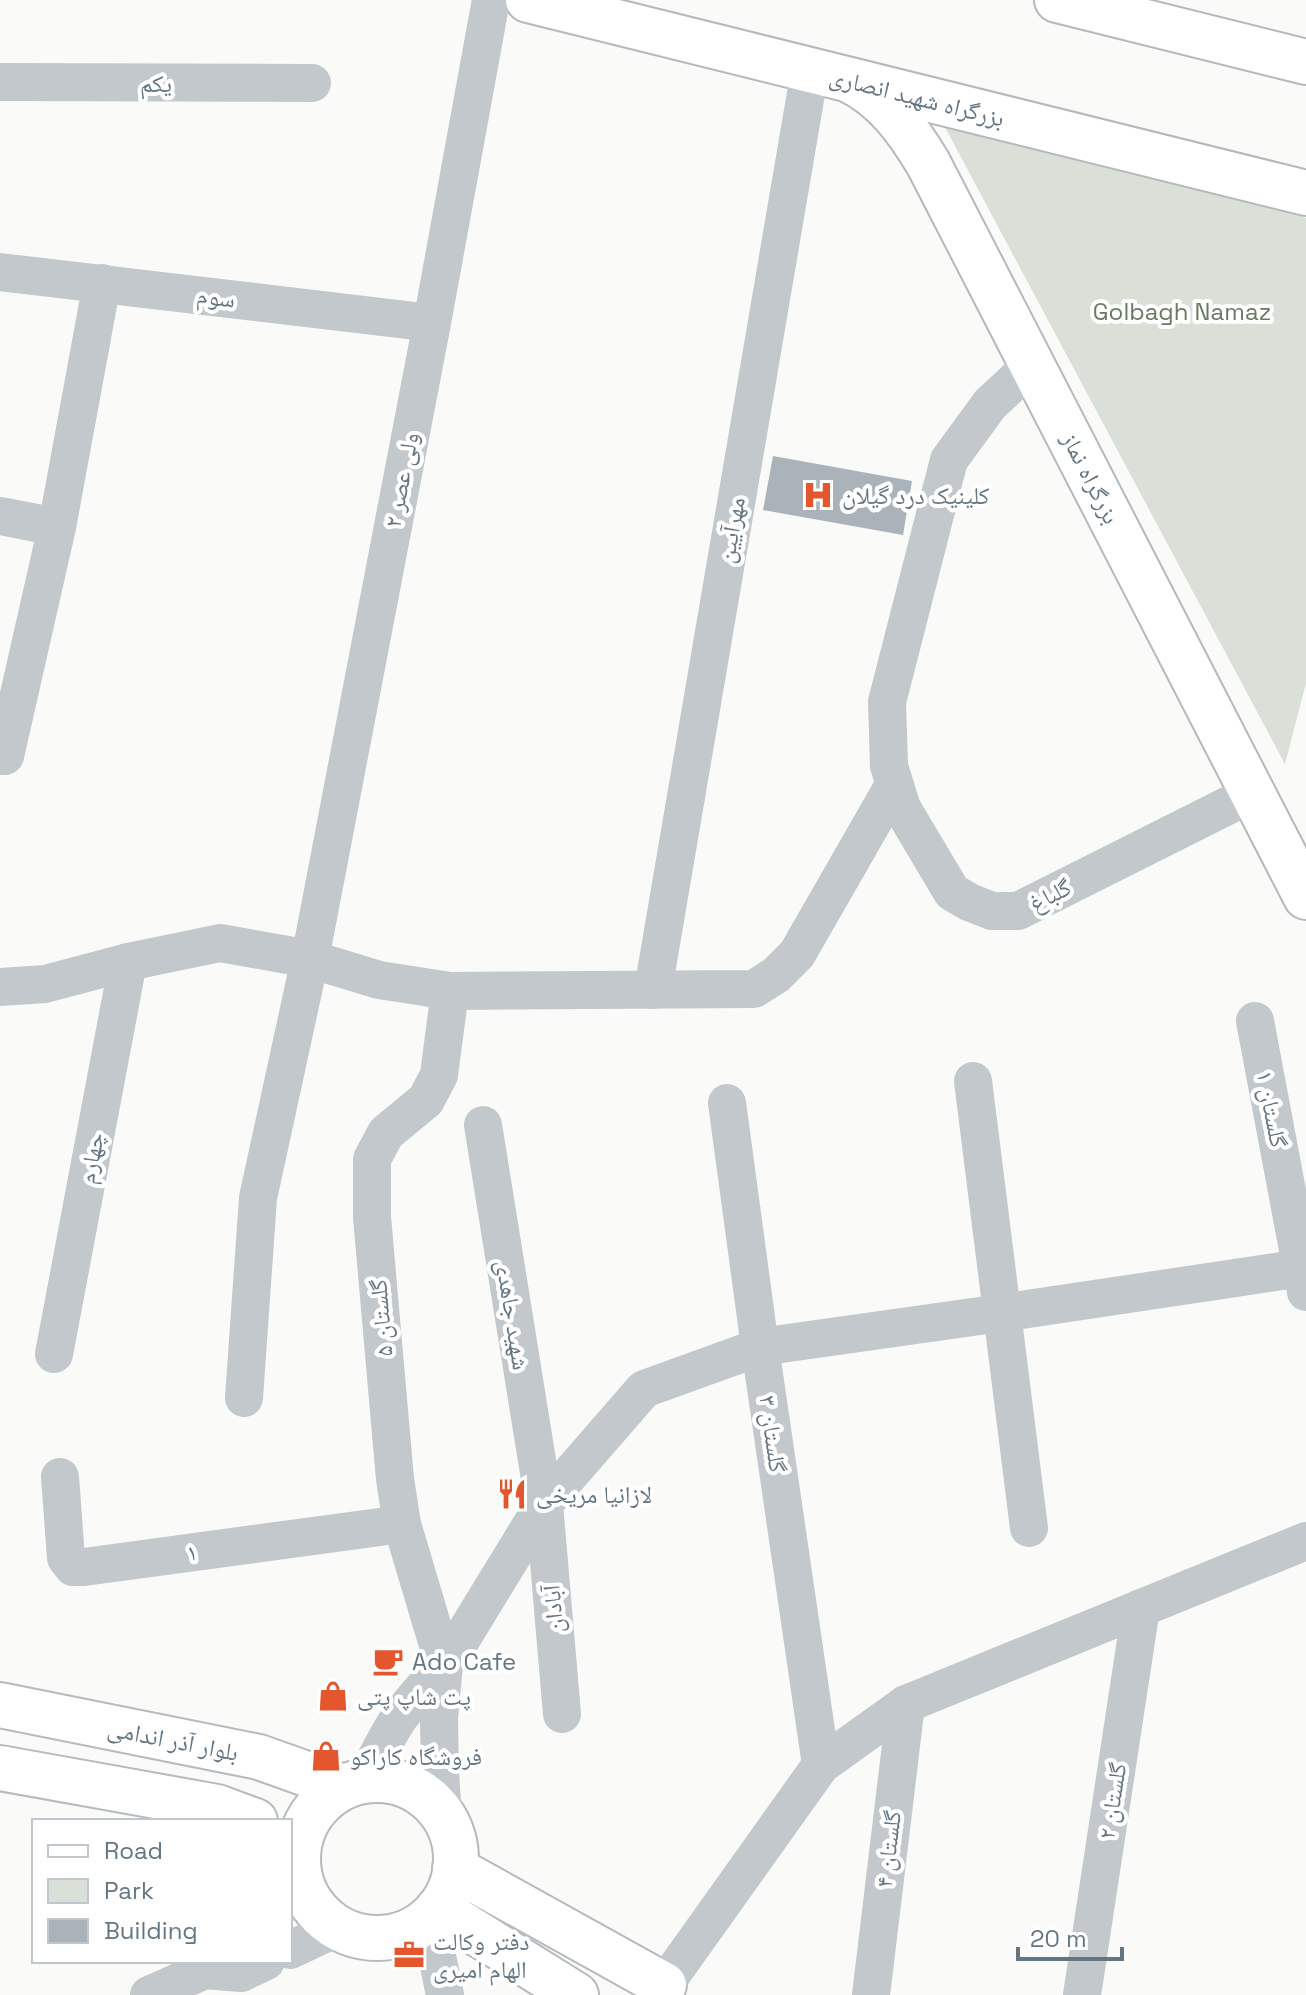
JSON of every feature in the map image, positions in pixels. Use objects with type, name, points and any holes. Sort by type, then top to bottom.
[{"type":"main road","name":"بزرگراه شهید انصاری","points":[[528,0],[1306,193]]},
{"type":"main road","points":[[1057,0],[1306,62]]},
{"type":"main road","name":"بزرگراه نماز","points":[[829,75],[866,89],[898,119],[918,147],[1304,892]]},
{"type":"main road","points":[[1304,892],[1299,860],[1306,842]]},
{"type":"main road","name":"بلوار آذر اندامی","points":[[0,1705],[259,1757],[354,1783]]},
{"type":"main road","points":[[0,1768],[235,1816]]},
{"type":"main road","points":[[383,1779],[425,1795],[443,1816],[454,1841],[452,1884],[434,1913],[417,1927],[391,1937],[363,1937],[337,1928],[298,1898],[295,1836],[324,1799],[354,1783],[383,1779]]},
{"type":"main road","points":[[455,1869],[660,1990]]},
{"type":"main road","points":[[434,1913],[576,1995]]},
{"type":"street","name":"ولی عصر ۲","points":[[244,1398],[258,1198],[310,959],[491,0]]},
{"type":"street","name":"مهرآیین","points":[[653,990],[829,75]]},
{"type":"street","name":"یکم","points":[[0,82],[312,83]]},
{"type":"street","name":"سوم","points":[[0,272],[432,323]]},
{"type":"street","points":[[0,756],[5,756],[57,527],[102,283]]},
{"type":"street","name":"گلباغ","points":[[1033,364],[990,404],[949,460],[887,702],[889,766],[902,808],[952,892],[992,911],[1018,911],[1253,793]]},
{"type":"street","points":[[0,516],[57,527]]},
{"type":"street","points":[[0,987],[45,984],[128,962],[220,943],[310,959],[379,980],[450,991],[754,989],[776,975],[797,954],[894,785]]},
{"type":"street","name":"چهارم","points":[[54,1354],[128,962]]},
{"type":"street","name":"گلستان ۵","points":[[444,1665],[402,1524],[395,1479],[372,1217],[372,1159],[386,1133],[426,1100],[439,1075],[450,991]]},
{"type":"street","name":"گلستان ۱","points":[[1255,1021],[1304,1280]]},
{"type":"street","points":[[973,1081],[1029,1528]]},
{"type":"street","name":"گلستان ۳","points":[[727,1103],[821,1765]]},
{"type":"street","name":"شهید جاهدی","points":[[483,1125],[544,1504]]},
{"type":"street","points":[[354,1783],[418,1693],[444,1665],[544,1504],[644,1389],[760,1347],[1001,1313],[1304,1280]]},
{"type":"street","name":"۱","points":[[60,1477],[66,1558],[73,1567],[402,1524]]},
{"type":"street","name":"آبادان","points":[[544,1504],[562,1714]]},
{"type":"street","points":[[660,1990],[821,1765],[906,1704],[1306,1541]]},
{"type":"street","name":"گلستان ۲","points":[[1092,1993],[1141,1608]]},
{"type":"street","points":[[443,1816],[439,1718],[444,1665]]},
{"type":"street","name":"گلستان ۴","points":[[871,1995],[906,1704]]},
{"type":"street","points":[[434,1913],[445,1995]]},
{"type":"street","points":[[292,1949],[337,1928]]},
{"type":"street","points":[[149,1995],[208,1975],[241,1973],[262,1963]]},
{"type":"green space","name":"Golbagh Namaz","points":[[940,118],[1306,218],[1306,683],[1285,764]]},
{"type":"building","points":[[773,456],[912,481],[903,535],[763,510]]},
{"type":"place","name":"کلینیک درد گیلان","points":[[818,495]]},
{"type":"place","name":"لازانیا مریخی","points":[[512,1494]]},
{"type":"place","name":"Ado Cafe","points":[[388,1661]]},
{"type":"place","name":"پت شاپ پتی","points":[[333,1696]]},
{"type":"place","name":"فروشگاه کاراکو","points":[[326,1756]]},
{"type":"place","name":"دفتر وکالت الهام امیری","points":[[409,1955]]}]
